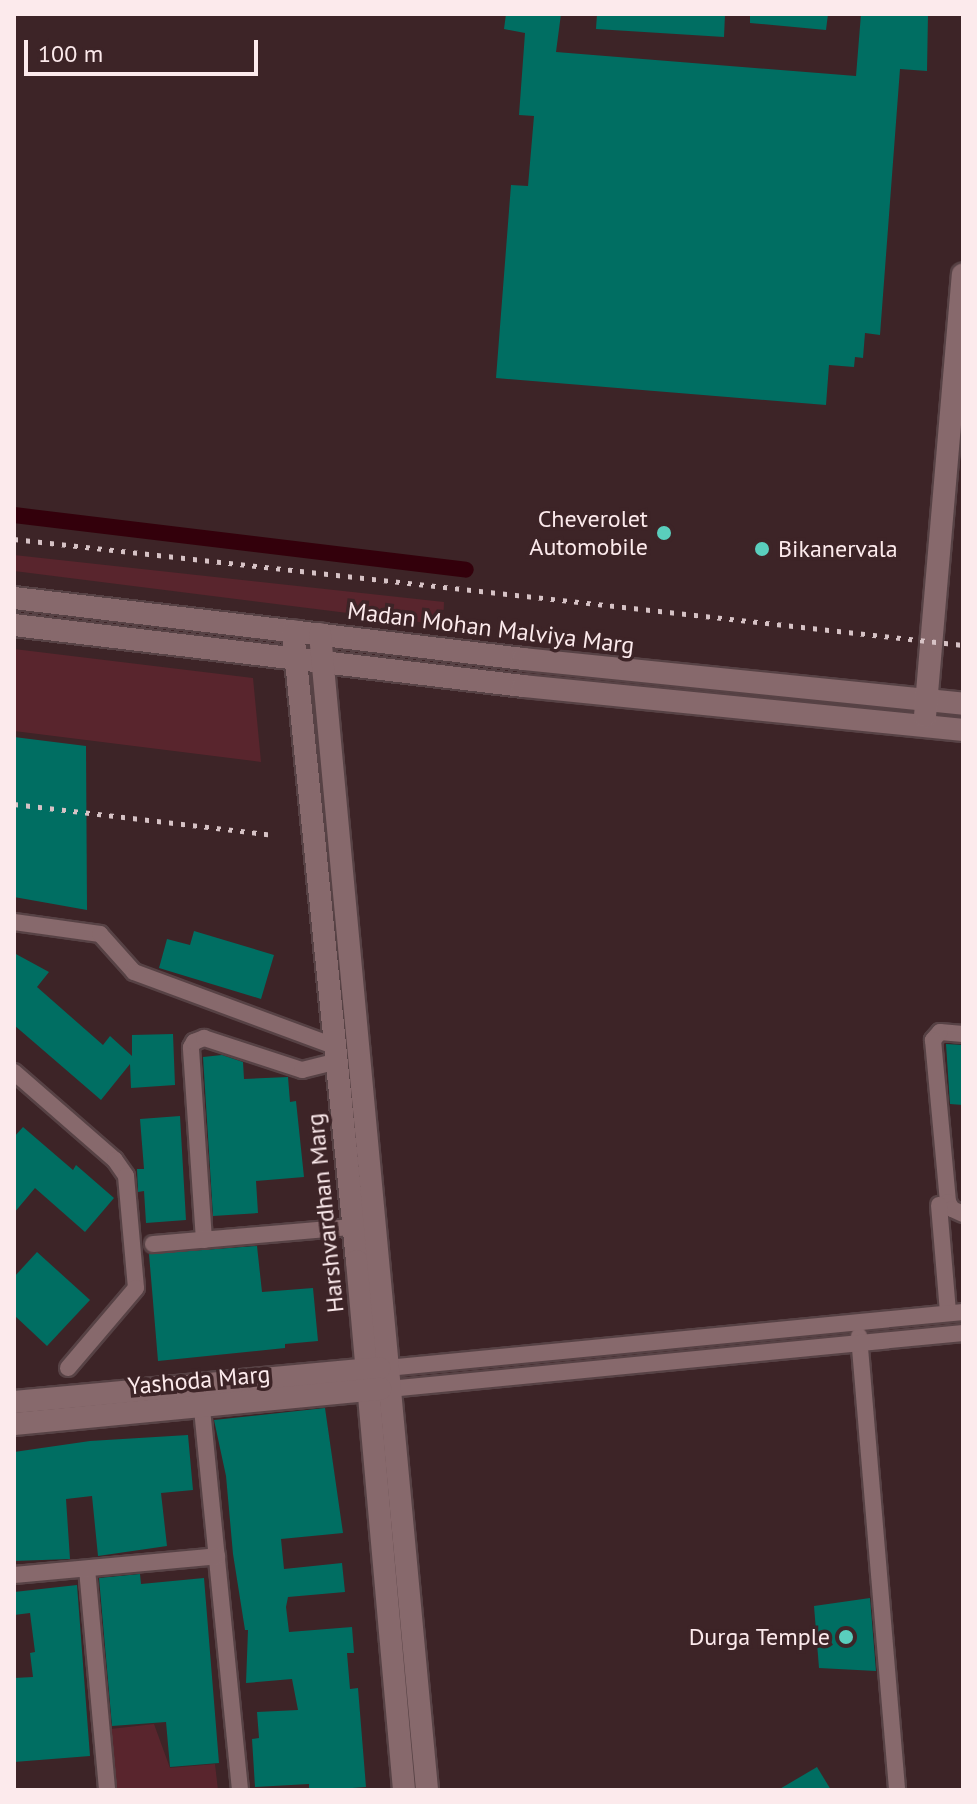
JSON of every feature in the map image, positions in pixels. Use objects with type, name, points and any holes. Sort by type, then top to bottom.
[{"type":"street","points":[[925,726],[963,275]]},
{"type":"street","name":"Madan Mohan Malviya Marg","points":[[14,598],[963,704]]},
{"type":"street","points":[[14,625],[322,662],[963,730]]},
{"type":"street","name":"Harshvardhan Marg","points":[[293,631],[353,1227],[378,1379],[427,1790]]},
{"type":"street","name":"Harshvardhan Marg","points":[[320,634],[378,1379],[404,1790]]},
{"type":"street","points":[[14,922],[100,934],[134,972],[334,1054]]},
{"type":"street","points":[[963,1034],[940,1032],[933,1040],[948,1202],[963,1214]]},
{"type":"street","points":[[204,1240],[191,1047],[194,1042],[204,1038],[302,1070],[334,1054]]},
{"type":"street","points":[[14,1072],[115,1160],[126,1176],[136,1288],[68,1368]]},
{"type":"street","points":[[378,1379],[956,1313],[939,1205]]},
{"type":"street","points":[[153,1244],[353,1227]]},
{"type":"street","points":[[858,1322],[897,1790]]},
{"type":"street","points":[[378,1379],[963,1333]]},
{"type":"street","name":"Yashoda Marg","points":[[14,1424],[201,1396],[378,1379]]},
{"type":"street","points":[[201,1396],[240,1790]]},
{"type":"street","name":"Yashoda Marg","points":[[14,1402],[201,1396]]},
{"type":"street","points":[[14,1575],[217,1556]]},
{"type":"street","points":[[87,1569],[107,1790]]},
{"type":"shaded area","points":[[14,555],[444,602],[443,625],[14,571]]},
{"type":"shaded area","points":[[14,649],[253,678],[261,762],[14,731]]},
{"type":"shaded area","points":[[154,1724],[170,1768],[215,1764],[218,1790],[107,1790],[102,1730]]},
{"type":"building","points":[[506,14],[561,14],[556,52],[856,76],[861,14],[928,14],[927,71],[900,69],[880,335],[865,333],[863,358],[855,357],[854,367],[829,365],[826,405],[496,378],[511,185],[528,186],[534,116],[519,115],[525,33],[504,29]]},
{"type":"building","points":[[597,14],[725,14],[724,37],[596,29]]},
{"type":"building","points":[[750,14],[828,14],[826,30],[750,23]]},
{"type":"building","points":[[14,737],[86,746],[87,910],[14,897]]},
{"type":"building","points":[[194,931],[274,955],[261,999],[159,968],[167,939],[190,945]]},
{"type":"building","points":[[14,953],[49,972],[37,987],[103,1045],[110,1036],[132,1056],[132,1035],[173,1034],[175,1085],[131,1088],[130,1064],[101,1100],[14,1025]]},
{"type":"building","points":[[946,1044],[963,1045],[963,1105],[950,1104]]},
{"type":"building","points":[[222,1055],[243,1062],[244,1079],[288,1077],[290,1102],[296,1101],[304,1177],[256,1181],[258,1213],[213,1216],[203,1057]]},
{"type":"building","points":[[180,1116],[186,1220],[146,1223],[144,1191],[138,1192],[137,1169],[144,1169],[140,1119]]},
{"type":"building","points":[[23,1127],[73,1170],[76,1165],[114,1198],[85,1232],[35,1188],[14,1213],[14,1137]]},
{"type":"building","points":[[257,1246],[262,1292],[313,1288],[318,1341],[285,1344],[285,1348],[158,1361],[149,1254]]},
{"type":"building","points":[[37,1252],[90,1300],[47,1346],[14,1315],[14,1277]]},
{"type":"building","points":[[325,1408],[343,1533],[281,1539],[284,1569],[342,1563],[345,1592],[288,1597],[286,1607],[289,1632],[352,1627],[354,1653],[347,1653],[350,1689],[358,1688],[366,1787],[309,1790],[309,1784],[255,1787],[252,1739],[259,1738],[257,1712],[298,1710],[292,1679],[246,1683],[248,1630],[245,1630],[233,1554],[226,1476],[214,1420]]},
{"type":"building","points":[[188,1435],[193,1490],[161,1493],[167,1546],[98,1556],[92,1496],[66,1499],[70,1559],[14,1561],[14,1452],[90,1441]]},
{"type":"building","points":[[140,1574],[141,1584],[204,1578],[219,1763],[170,1767],[166,1722],[112,1726],[99,1578]]},
{"type":"building","points":[[77,1585],[90,1756],[14,1762],[14,1678],[33,1677],[30,1653],[35,1652],[30,1613],[14,1615],[14,1592]]},
{"type":"building","name":"Durga Temple","points":[[870,1598],[876,1671],[819,1668],[814,1606]]},
{"type":"building","points":[[817,1767],[831,1790],[778,1790]]},
{"type":"waterway","points":[[14,515],[466,570]]},
{"type":"railway","points":[[14,539],[963,645]]},
{"type":"railway","points":[[14,804],[275,835]]},
{"type":"place","name":"Cheverolet Automobile","points":[[664,533]]},
{"type":"place","name":"Bikanervala","points":[[762,549]]},
{"type":"place","name":"Durga Temple","points":[[846,1637]]}]
